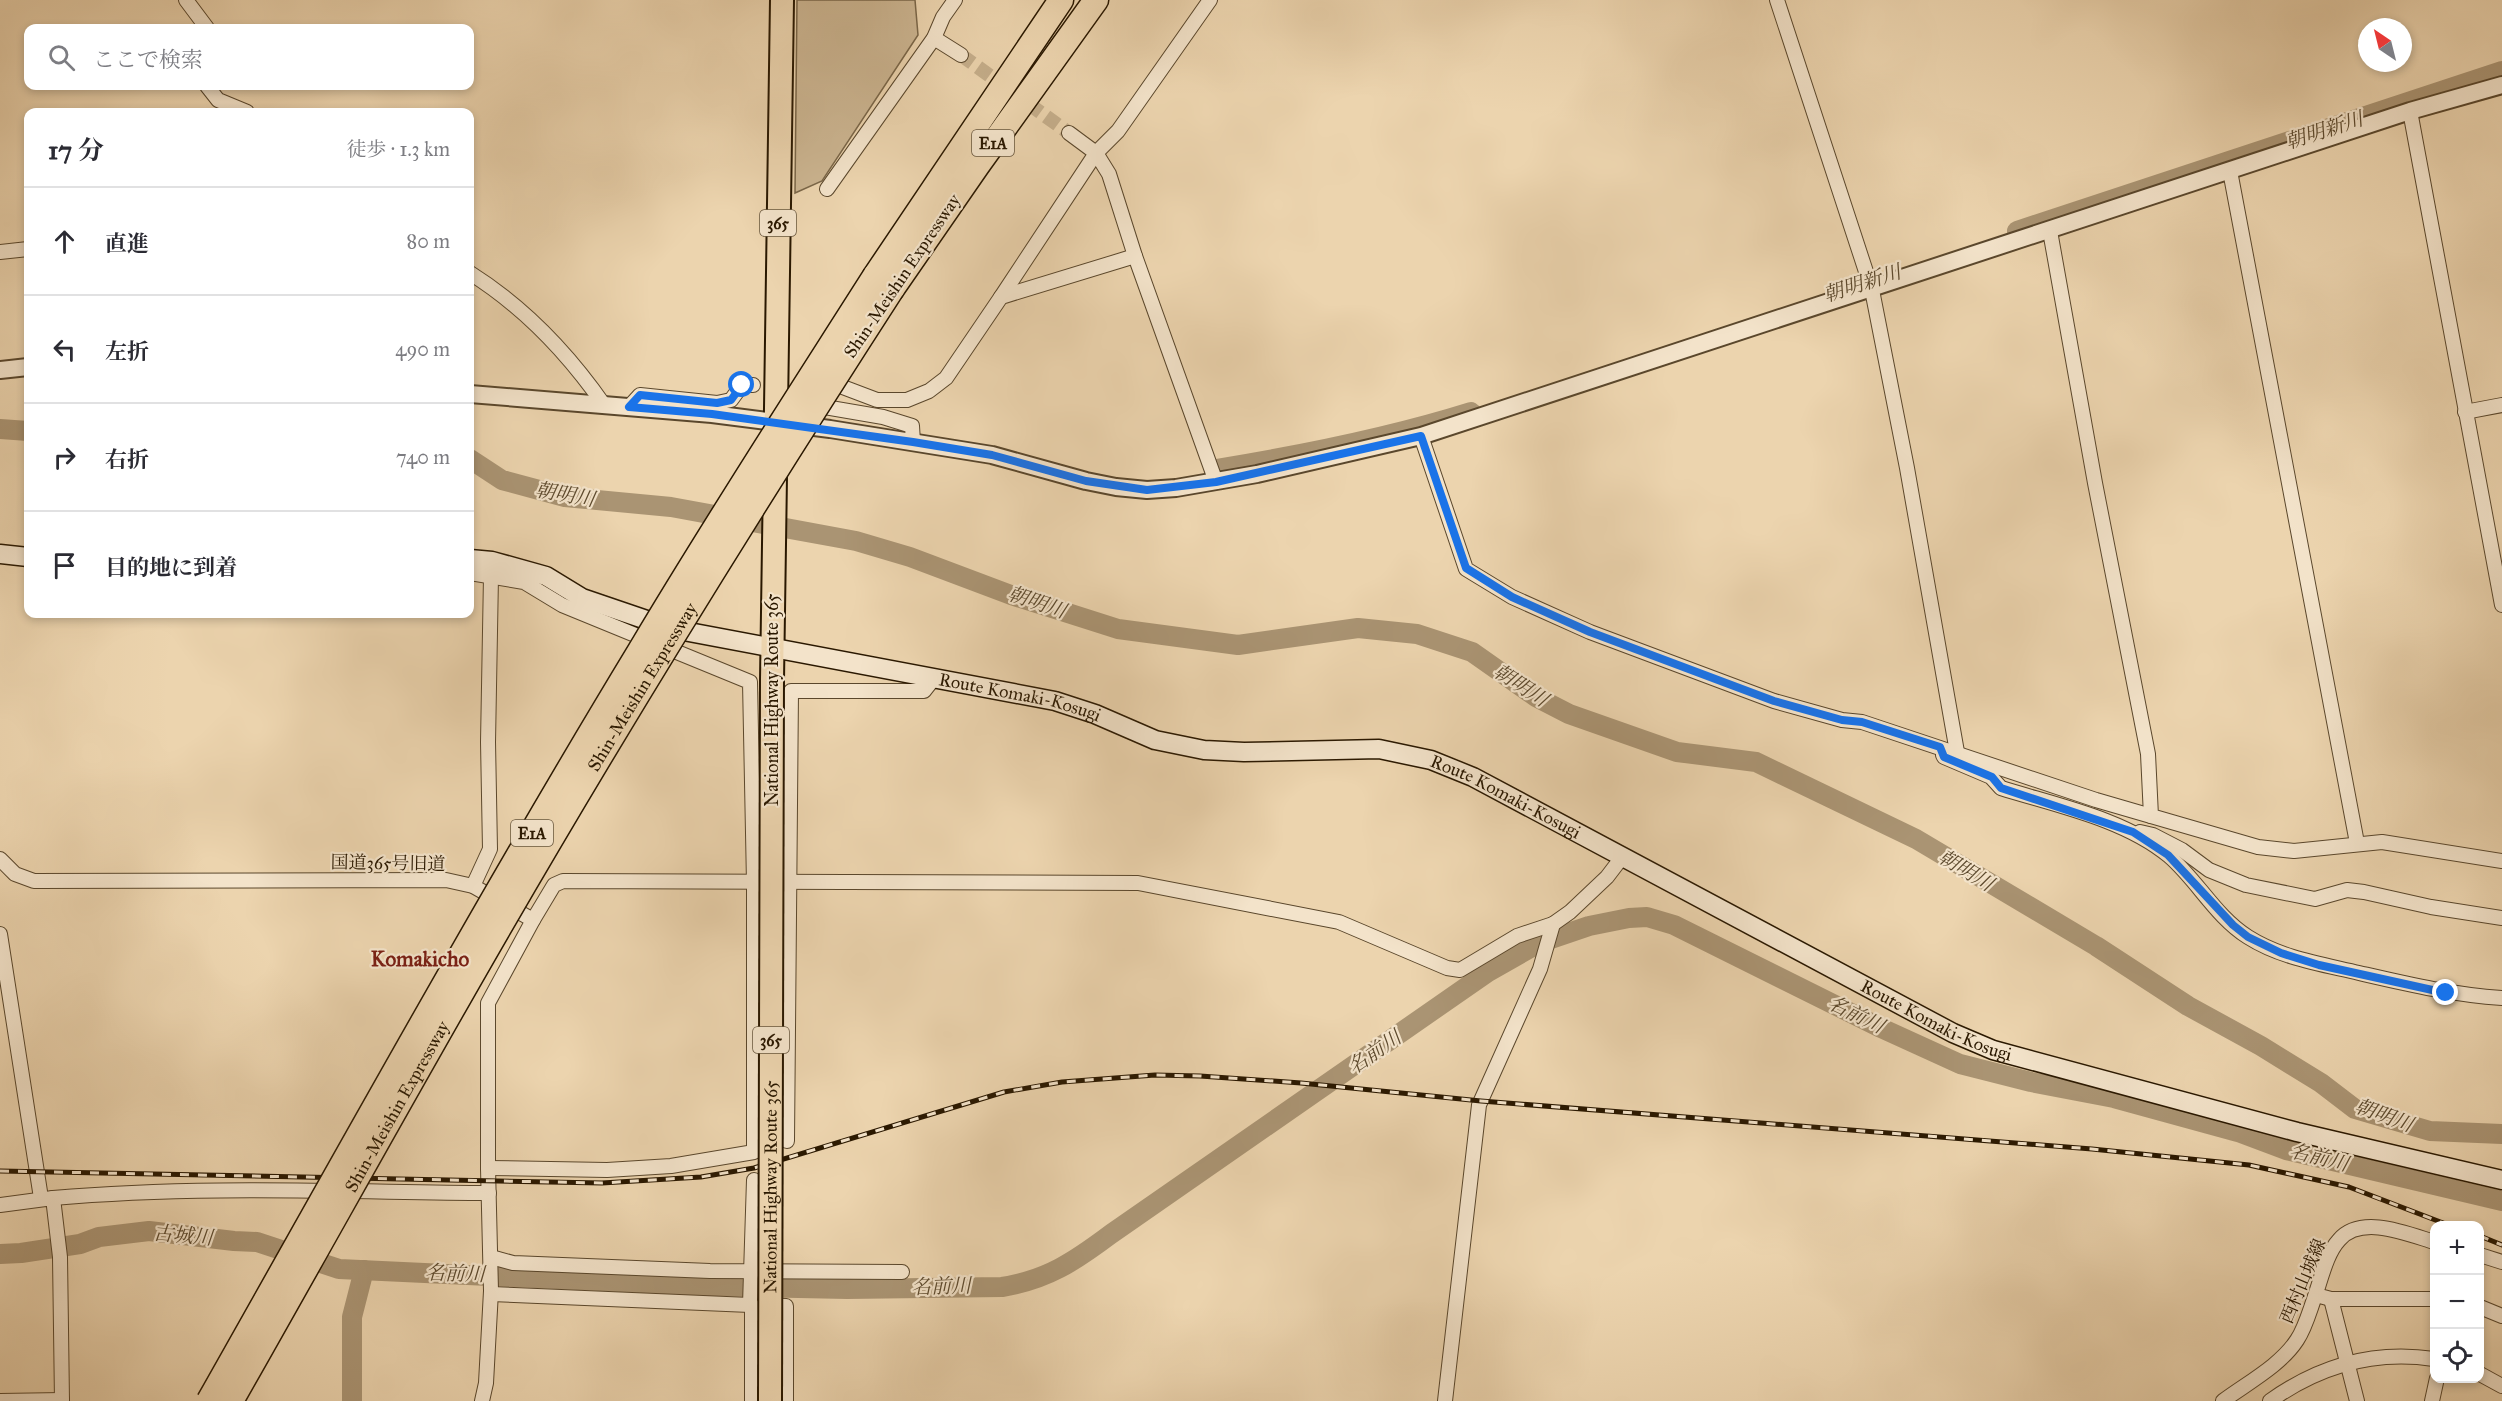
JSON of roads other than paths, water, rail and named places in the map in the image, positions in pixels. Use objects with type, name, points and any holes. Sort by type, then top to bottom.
[{"type":"highway","name":"National Highway Route 365","points":[[770,1401],[772,625],[782,0]]},
{"type":"highway","name":"Shin-Meishin Expressway","points":[[209,1401],[462,953],[622,679],[750,471],[883,282],[977,166],[1096,0]]},
{"type":"highway","points":[[977,166],[1108,0]]},
{"type":"highway","name":"Shin-Meishin Expressway","points":[[231,1401],[500,926],[578,794],[766,484],[883,282],[1058,5]]},
{"type":"main road","points":[[0,554],[24,557]]},
{"type":"main road","name":"Route Komaki-Kosugi","points":[[474,559],[492,561],[546,576],[582,598],[673,629],[1055,701],[1095,714],[1155,740],[1204,750],[1244,752],[1379,749],[1431,760],[1473,777],[1943,1027],[1993,1050],[2297,1132],[2502,1180]]},
{"type":"street","points":[[186,0],[204,24]]},
{"type":"street","points":[[827,189],[934,39],[943,17],[955,0]]},
{"type":"street","points":[[913,442],[912,426],[883,417],[808,404],[798,385],[840,386],[877,400],[907,400],[929,391],[946,378],[1096,153],[1118,132],[1210,0]]},
{"type":"street","points":[[1777,0],[1870,283],[1909,480],[1957,752]]},
{"type":"street","points":[[934,39],[961,55]]},
{"type":"street","points":[[474,394],[712,414],[913,442],[992,455],[1116,487],[1157,489],[1216,482],[1421,436],[1870,283],[2050,231],[2410,111],[2502,85]]},
{"type":"street","points":[[210,90],[218,100],[237,108]]},
{"type":"street","points":[[2410,111],[2502,605]]},
{"type":"street","points":[[1069,133],[1096,153],[1109,174],[1135,256],[1216,482]]},
{"type":"street","points":[[2230,171],[2357,843]]},
{"type":"street","points":[[2050,231],[2095,483],[2148,754],[2151,816]]},
{"type":"street","points":[[0,252],[24,249]]},
{"type":"street","points":[[1001,297],[1135,256]]},
{"type":"street","points":[[474,276],[494,288],[544,331],[580,371],[604,405]]},
{"type":"street","points":[[0,370],[24,367]]},
{"type":"street","points":[[629,407],[640,395],[717,403],[731,400],[742,385],[753,385]]},
{"type":"street","points":[[2465,412],[2502,405]]},
{"type":"street","points":[[1421,436],[1466,568],[1512,597],[1590,632],[1774,701],[1842,720],[1862,722],[2096,800],[2258,847],[2277,850],[2322,849],[2357,843],[2382,842],[2502,861]]},
{"type":"street","points":[[474,574],[524,582],[562,605],[750,682],[754,883],[753,1152],[671,1166],[617,1169],[488,1168]]},
{"type":"street","points":[[472,886],[490,849],[488,741],[491,576]]},
{"type":"street","points":[[787,1141],[791,691],[924,691],[935,677]]},
{"type":"street","points":[[1940,747],[1944,757],[1992,777],[2001,788],[2133,832],[2168,855],[2233,925],[2248,937],[2281,953],[2319,965],[2446,993],[2502,998]]},
{"type":"street","points":[[2133,832],[2153,835],[2182,850],[2209,870],[2246,885],[2315,899],[2347,890],[2364,892],[2431,907],[2502,918]]},
{"type":"street","points":[[482,1401],[486,1383],[491,1293],[488,1168],[489,1003],[554,885],[563,881],[1138,884],[1339,922],[1447,968],[1460,970],[1518,936],[1552,927],[1607,877],[1623,856]]},
{"type":"street","name":"国道365号旧道","points":[[0,862],[15,874],[34,880],[446,880],[472,886],[533,920]]},
{"type":"street","points":[[1445,1401],[1476,1116],[1507,1038],[1540,969],[1552,927]]},
{"type":"street","points":[[0,934],[47,1198],[58,1235],[62,1401],[0,1401]]},
{"type":"street","points":[[752,1401],[751,1274],[754,1180]]},
{"type":"street","points":[[0,1205],[47,1198],[129,1192],[489,1193]]},
{"type":"street","name":"西村山城線","points":[[2223,1401],[2290,1350],[2300,1335],[2339,1239],[2353,1230],[2381,1228],[2430,1241]]},
{"type":"street","points":[[2484,1256],[2502,1262]]},
{"type":"street","points":[[491,1260],[513,1263],[751,1274],[902,1272]]},
{"type":"street","points":[[491,1293],[786,1306],[786,1401]]},
{"type":"street","points":[[2316,1295],[2331,1299],[2430,1299]]},
{"type":"street","points":[[2331,1299],[2357,1401]]},
{"type":"street","points":[[2484,1309],[2502,1316]]},
{"type":"street","points":[[2270,1401],[2300,1381],[2348,1363],[2391,1356],[2430,1359]]},
{"type":"street","points":[[2484,1376],[2502,1386]]},
{"type":"street","points":[[2432,1401],[2436,1383]]},
{"type":"waterway","name":"朝明新川","points":[[2017,231],[2502,71]]},
{"type":"waterway","name":"朝明新川","points":[[1216,469],[1345,445],[1471,412]]},
{"type":"waterway","name":"朝明川","points":[[0,429],[24,431]]},
{"type":"waterway","name":"朝明川","points":[[474,462],[502,480],[565,497],[671,507],[856,541],[910,557],[1011,595],[1118,629],[1238,645],[1358,628],[1417,634],[1472,652],[1536,697],[1569,714],[1677,752],[1756,762],[1916,839],[2096,946],[2188,1006],[2261,1046],[2321,1083],[2355,1109],[2430,1131],[2502,1134]]},
{"type":"waterway","name":"名前川","points":[[0,1254],[80,1244],[99,1237],[149,1231],[257,1242],[339,1269],[706,1286],[847,1289],[1002,1287],[1018,1284],[1060,1268],[1085,1253],[1488,972],[1539,943],[1589,926],[1647,917],[1674,925],[1881,1028],[1960,1064],[2031,1082],[2114,1098],[2238,1132],[2286,1150],[2502,1201]]},
{"type":"waterway","name":"名前川","points":[[352,1401],[352,1317],[364,1270]]},
{"type":"tunnel","points":[[961,55],[1069,133]]},
{"type":"railway","points":[[0,1171],[602,1183],[701,1177],[754,1168],[1004,1092],[1062,1082],[1155,1075],[1301,1083],[1481,1101],[2092,1149],[2249,1165],[2349,1187],[2438,1221]]},
{"type":"railway","points":[[2484,1238],[2502,1245]]},
{"type":"district","name":"Komakicho","points":[[420,959]]},
{"type":"water label","name":"古城川","points":[[183,1235]]}]
